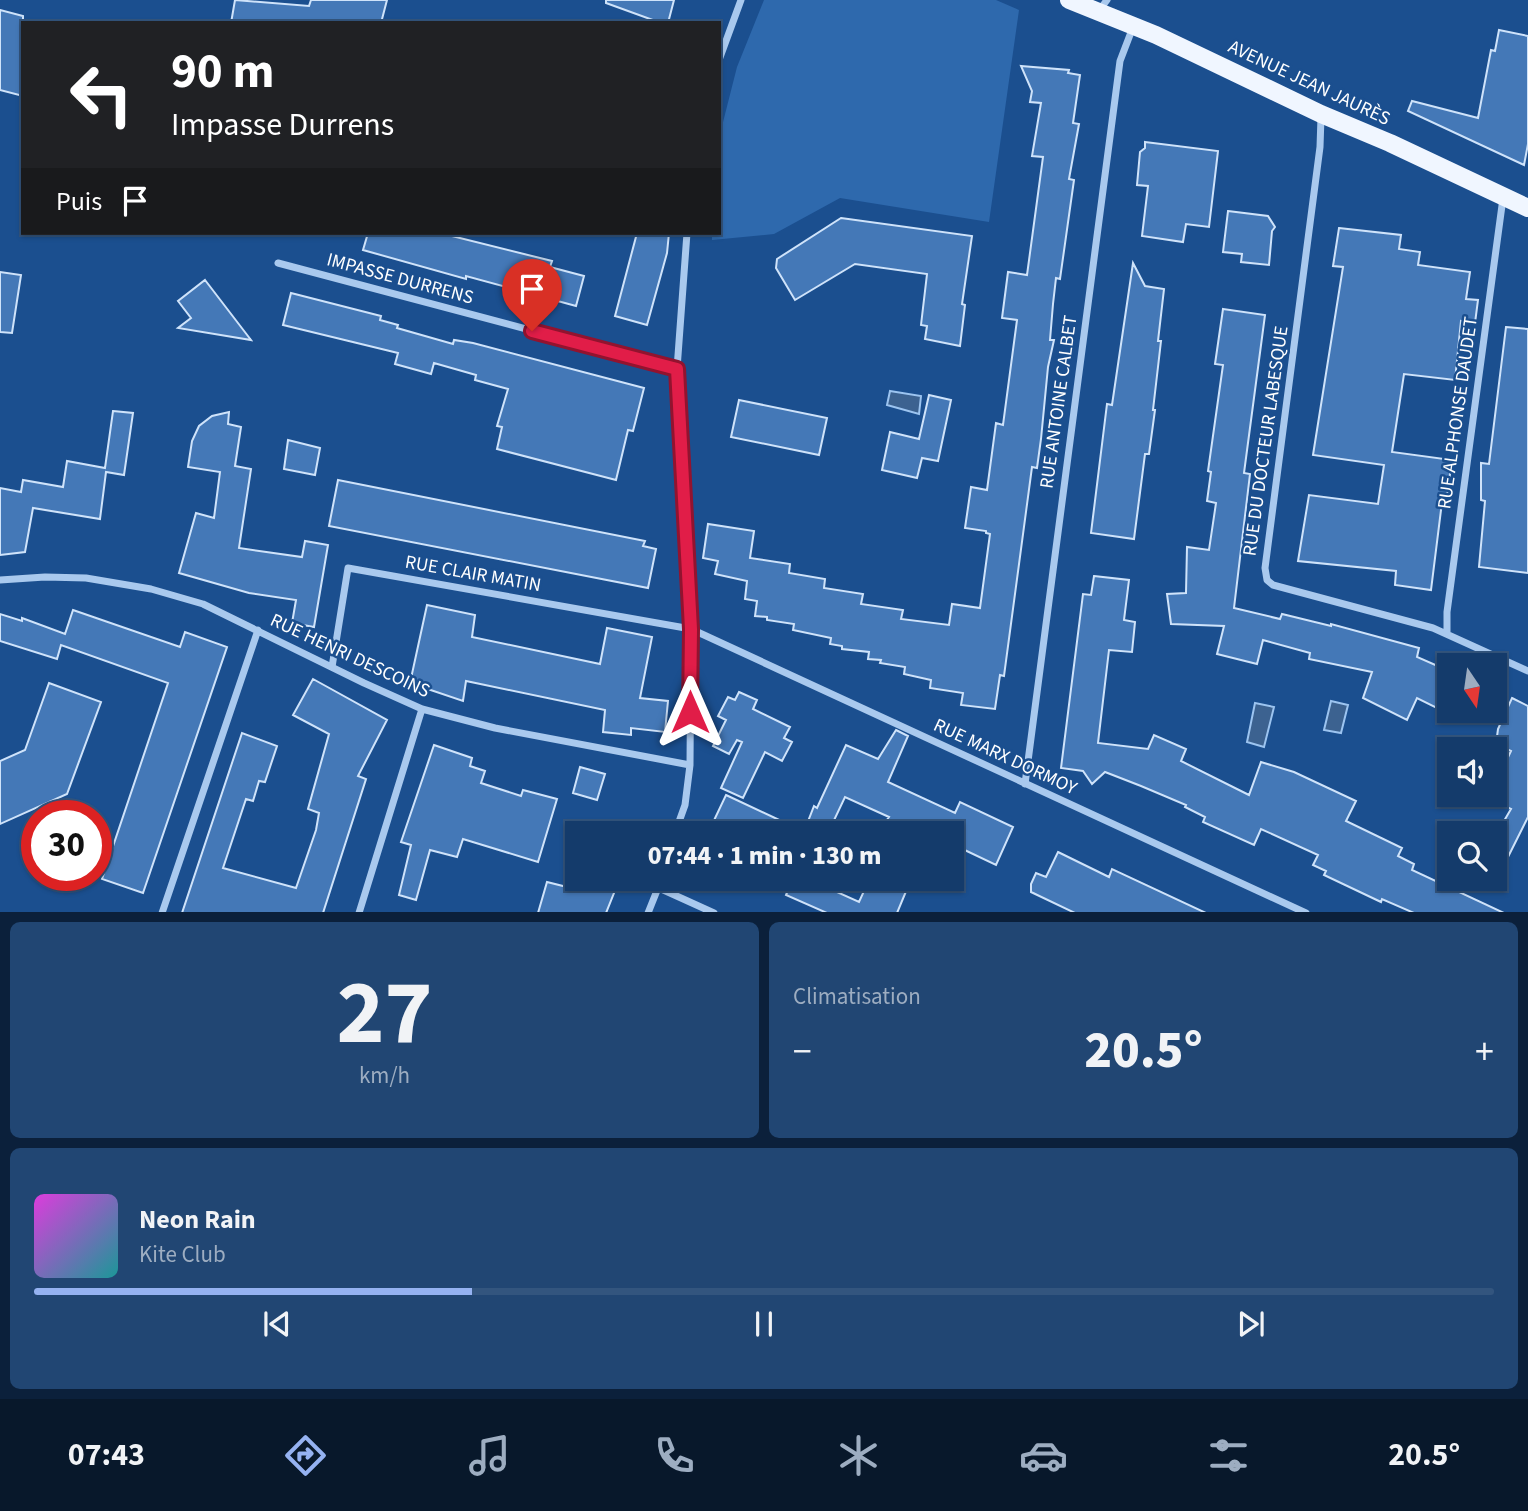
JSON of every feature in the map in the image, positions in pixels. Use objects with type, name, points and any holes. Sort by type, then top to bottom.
[{"type":"main road","name":"AVENUE JEAN JAURÈS","points":[[1069,0],[1102,6],[1133,26],[1528,208]]},
{"type":"street","points":[[721,55],[741,0]]},
{"type":"street","name":"RUE ANTOINE CALBET","points":[[1025,784],[1120,61],[1133,26]]},
{"type":"street","name":"RUE DU DOCTEUR LABESQUE","points":[[1321,114],[1320,147],[1265,568],[1267,580],[1273,585],[1433,628],[1528,671]]},
{"type":"street","name":"RUE ALPHONSE DAUDET","points":[[1447,634],[1447,612],[1504,197]]},
{"type":"street","points":[[679,821],[685,805],[690,765],[691,629],[677,369],[687,235]]},
{"type":"street","name":"IMPASSE DURRENS","points":[[278,263],[677,369]]},
{"type":"street","name":"RUE CLAIR MATIN","points":[[332,667],[348,568],[691,629]]},
{"type":"street","name":"RUE HENRI DESCOINS","points":[[0,580],[45,577],[120,582],[203,604],[422,709],[495,729],[690,765]]},
{"type":"street","name":"RUE MARX DORMOY","points":[[691,629],[1306,912]]},
{"type":"street","points":[[162,912],[258,630]]},
{"type":"street","points":[[359,912],[422,709]]},
{"type":"street","points":[[648,912],[658,891]]},
{"type":"street","points":[[666,891],[714,912]]},
{"type":"shaded area","points":[[764,0],[996,0],[1019,10],[989,222],[840,198],[774,234],[712,240],[712,235],[721,235],[721,130],[737,67]]},
{"type":"shaded area","points":[[890,391],[921,396],[919,414],[887,405]]},
{"type":"shaded area","points":[[1331,701],[1348,705],[1341,733],[1324,730]]},
{"type":"shaded area","points":[[1255,703],[1274,707],[1264,747],[1247,742]]},
{"type":"building","points":[[235,0],[309,6],[311,0],[387,0],[382,21],[231,21]]},
{"type":"building","points":[[606,0],[674,0],[669,21],[656,21],[606,3]]},
{"type":"building","points":[[0,10],[23,16],[23,21],[21,95],[0,90]]},
{"type":"building","points":[[1499,30],[1528,36],[1528,144],[1524,165],[1408,111],[1412,101],[1478,118],[1491,50],[1495,51]]},
{"type":"building","points":[[1021,66],[1069,70],[1068,73],[1080,75],[1073,123],[1079,124],[1069,179],[1074,180],[1060,279],[1056,278],[1050,340],[1054,340],[1048,367],[1037,468],[1032,467],[1004,676],[1000,675],[995,709],[961,705],[963,693],[930,688],[931,680],[904,674],[905,667],[868,659],[869,652],[842,649],[842,646],[830,644],[831,638],[793,630],[794,624],[755,616],[757,601],[745,599],[747,581],[715,574],[718,561],[703,558],[708,524],[754,531],[750,558],[790,564],[789,573],[825,579],[824,588],[863,594],[861,604],[903,610],[901,619],[949,625],[952,604],[980,608],[990,534],[965,528],[971,487],[987,490],[996,423],[1003,425],[1017,320],[1002,318],[1008,272],[1027,275],[1043,157],[1032,156],[1041,103],[1030,102],[1032,91]]},
{"type":"building","points":[[1145,142],[1218,151],[1209,227],[1186,224],[1183,242],[1142,236],[1148,186],[1137,185],[1140,152],[1145,148]]},
{"type":"building","points":[[1228,211],[1268,216],[1275,227],[1272,231],[1269,265],[1241,262],[1242,254],[1223,252]]},
{"type":"building","points":[[841,218],[972,236],[962,304],[965,305],[960,346],[925,339],[927,326],[921,325],[927,274],[855,264],[795,300],[776,268],[777,259]]},
{"type":"building","points":[[1339,228],[1401,235],[1399,249],[1420,252],[1418,265],[1470,272],[1466,299],[1478,300],[1475,323],[1461,321],[1455,380],[1404,374],[1392,452],[1452,460],[1447,495],[1443,494],[1431,590],[1395,585],[1396,571],[1298,561],[1309,495],[1378,504],[1384,465],[1313,455],[1343,267],[1333,266]]},
{"type":"building","points":[[367,235],[448,235],[552,261],[550,267],[584,276],[576,306],[363,250]]},
{"type":"building","points":[[636,235],[669,235],[667,253],[647,325],[615,316]]},
{"type":"building","points":[[1133,263],[1145,286],[1164,289],[1158,341],[1161,341],[1155,410],[1149,454],[1145,454],[1134,539],[1091,533],[1107,404],[1112,405]]},
{"type":"building","points":[[0,272],[21,275],[12,333],[0,332]]},
{"type":"building","points":[[205,280],[251,340],[178,328],[191,318],[178,301]]},
{"type":"building","points":[[291,293],[381,316],[380,320],[398,325],[397,328],[453,344],[454,340],[473,343],[644,388],[633,431],[628,430],[616,480],[497,449],[502,427],[497,426],[508,389],[475,380],[476,375],[434,363],[431,374],[395,364],[398,353],[283,325]]},
{"type":"building","points":[[1223,309],[1265,315],[1244,473],[1250,474],[1234,608],[1280,619],[1282,614],[1331,624],[1419,648],[1417,657],[1437,666],[1437,708],[1417,698],[1407,720],[1363,698],[1372,672],[1309,659],[1310,653],[1263,640],[1257,664],[1217,654],[1224,626],[1171,624],[1167,594],[1186,593],[1187,547],[1209,550],[1216,503],[1207,501],[1211,472],[1208,471],[1223,365],[1215,364]]},
{"type":"building","points":[[1506,327],[1528,329],[1528,573],[1479,567],[1485,501],[1481,500],[1481,463],[1489,464]]},
{"type":"building","points":[[929,395],[951,400],[938,461],[922,458],[917,478],[882,470],[890,432],[919,439]]},
{"type":"building","points":[[739,400],[827,418],[819,455],[731,437]]},
{"type":"building","points":[[113,411],[133,413],[124,475],[106,472],[100,519],[33,508],[25,552],[0,555],[0,488],[21,492],[23,480],[63,487],[67,461],[105,468]]},
{"type":"building","points":[[229,412],[228,424],[241,427],[235,466],[251,469],[239,548],[302,557],[305,541],[328,545],[314,627],[292,623],[296,600],[249,593],[179,573],[196,513],[214,518],[220,472],[188,467],[192,441],[199,426],[212,416]]},
{"type":"building","points":[[288,440],[320,448],[315,475],[284,469]]},
{"type":"building","points":[[338,480],[645,541],[643,546],[656,549],[648,588],[329,526]]},
{"type":"building","points":[[1094,576],[1129,580],[1124,620],[1135,622],[1132,652],[1109,650],[1098,743],[1148,749],[1154,735],[1186,749],[1181,761],[1249,795],[1261,762],[1294,772],[1356,801],[1346,821],[1402,848],[1398,856],[1414,864],[1412,870],[1437,882],[1437,891],[1457,891],[1502,912],[1412,912],[1382,899],[1381,902],[1324,875],[1326,871],[1313,865],[1318,855],[1261,829],[1254,845],[1203,822],[1205,817],[1185,807],[1186,805],[1141,786],[1105,772],[1092,784],[1083,771],[1061,768],[1083,594],[1091,595]]},
{"type":"building","points":[[427,605],[475,615],[472,637],[600,664],[607,628],[652,637],[640,698],[668,701],[665,732],[631,728],[631,735],[603,732],[605,710],[466,681],[463,701],[410,683]]},
{"type":"building","points":[[73,610],[180,647],[185,632],[227,647],[143,893],[112,882],[112,849],[168,683],[61,645],[57,659],[0,641],[0,614],[22,621],[22,618],[65,634]]},
{"type":"building","points":[[313,679],[387,720],[358,776],[366,779],[323,912],[182,912],[242,733],[277,746],[265,782],[259,781],[253,801],[246,799],[223,868],[296,888],[316,830],[319,813],[308,809],[329,734],[293,715]]},
{"type":"building","points":[[49,683],[101,702],[67,794],[54,800],[21,800],[21,815],[0,824],[0,761],[25,750]]},
{"type":"building","points":[[739,692],[757,700],[753,709],[790,727],[784,738],[792,742],[782,761],[765,752],[743,798],[721,788],[742,742],[737,740],[729,754],[713,746],[726,720],[718,716],[728,697],[735,700]]},
{"type":"building","points":[[1512,698],[1528,706],[1528,817],[1507,859],[1507,821],[1504,821],[1511,809],[1507,807],[1507,759],[1511,751],[1507,749],[1507,737],[1497,737],[1501,723],[1507,723],[1507,709]]},
{"type":"building","points":[[896,730],[908,736],[888,782],[955,813],[960,802],[1013,827],[996,865],[964,850],[964,821],[886,821],[889,817],[845,797],[834,821],[808,821],[814,806],[817,808],[846,745],[878,759]]},
{"type":"building","points":[[434,745],[472,758],[470,766],[485,771],[481,783],[521,796],[523,790],[557,799],[538,862],[463,839],[457,857],[430,850],[416,900],[399,895],[411,845],[401,842]]},
{"type":"building","points":[[580,767],[605,774],[597,800],[573,793]]},
{"type":"building","points":[[726,795],[781,821],[714,821]]},
{"type":"building","points":[[1058,852],[1109,877],[1112,869],[1204,912],[1073,912],[1031,892],[1036,873],[1046,877]]},
{"type":"building","points":[[547,882],[565,886],[565,891],[615,891],[606,912],[538,912]]},
{"type":"building","points":[[788,891],[835,891],[859,902],[864,891],[906,891],[897,912],[825,912],[786,895]]},
{"type":"route","points":[[532,331],[677,369],[691,629],[690,712]]}]
